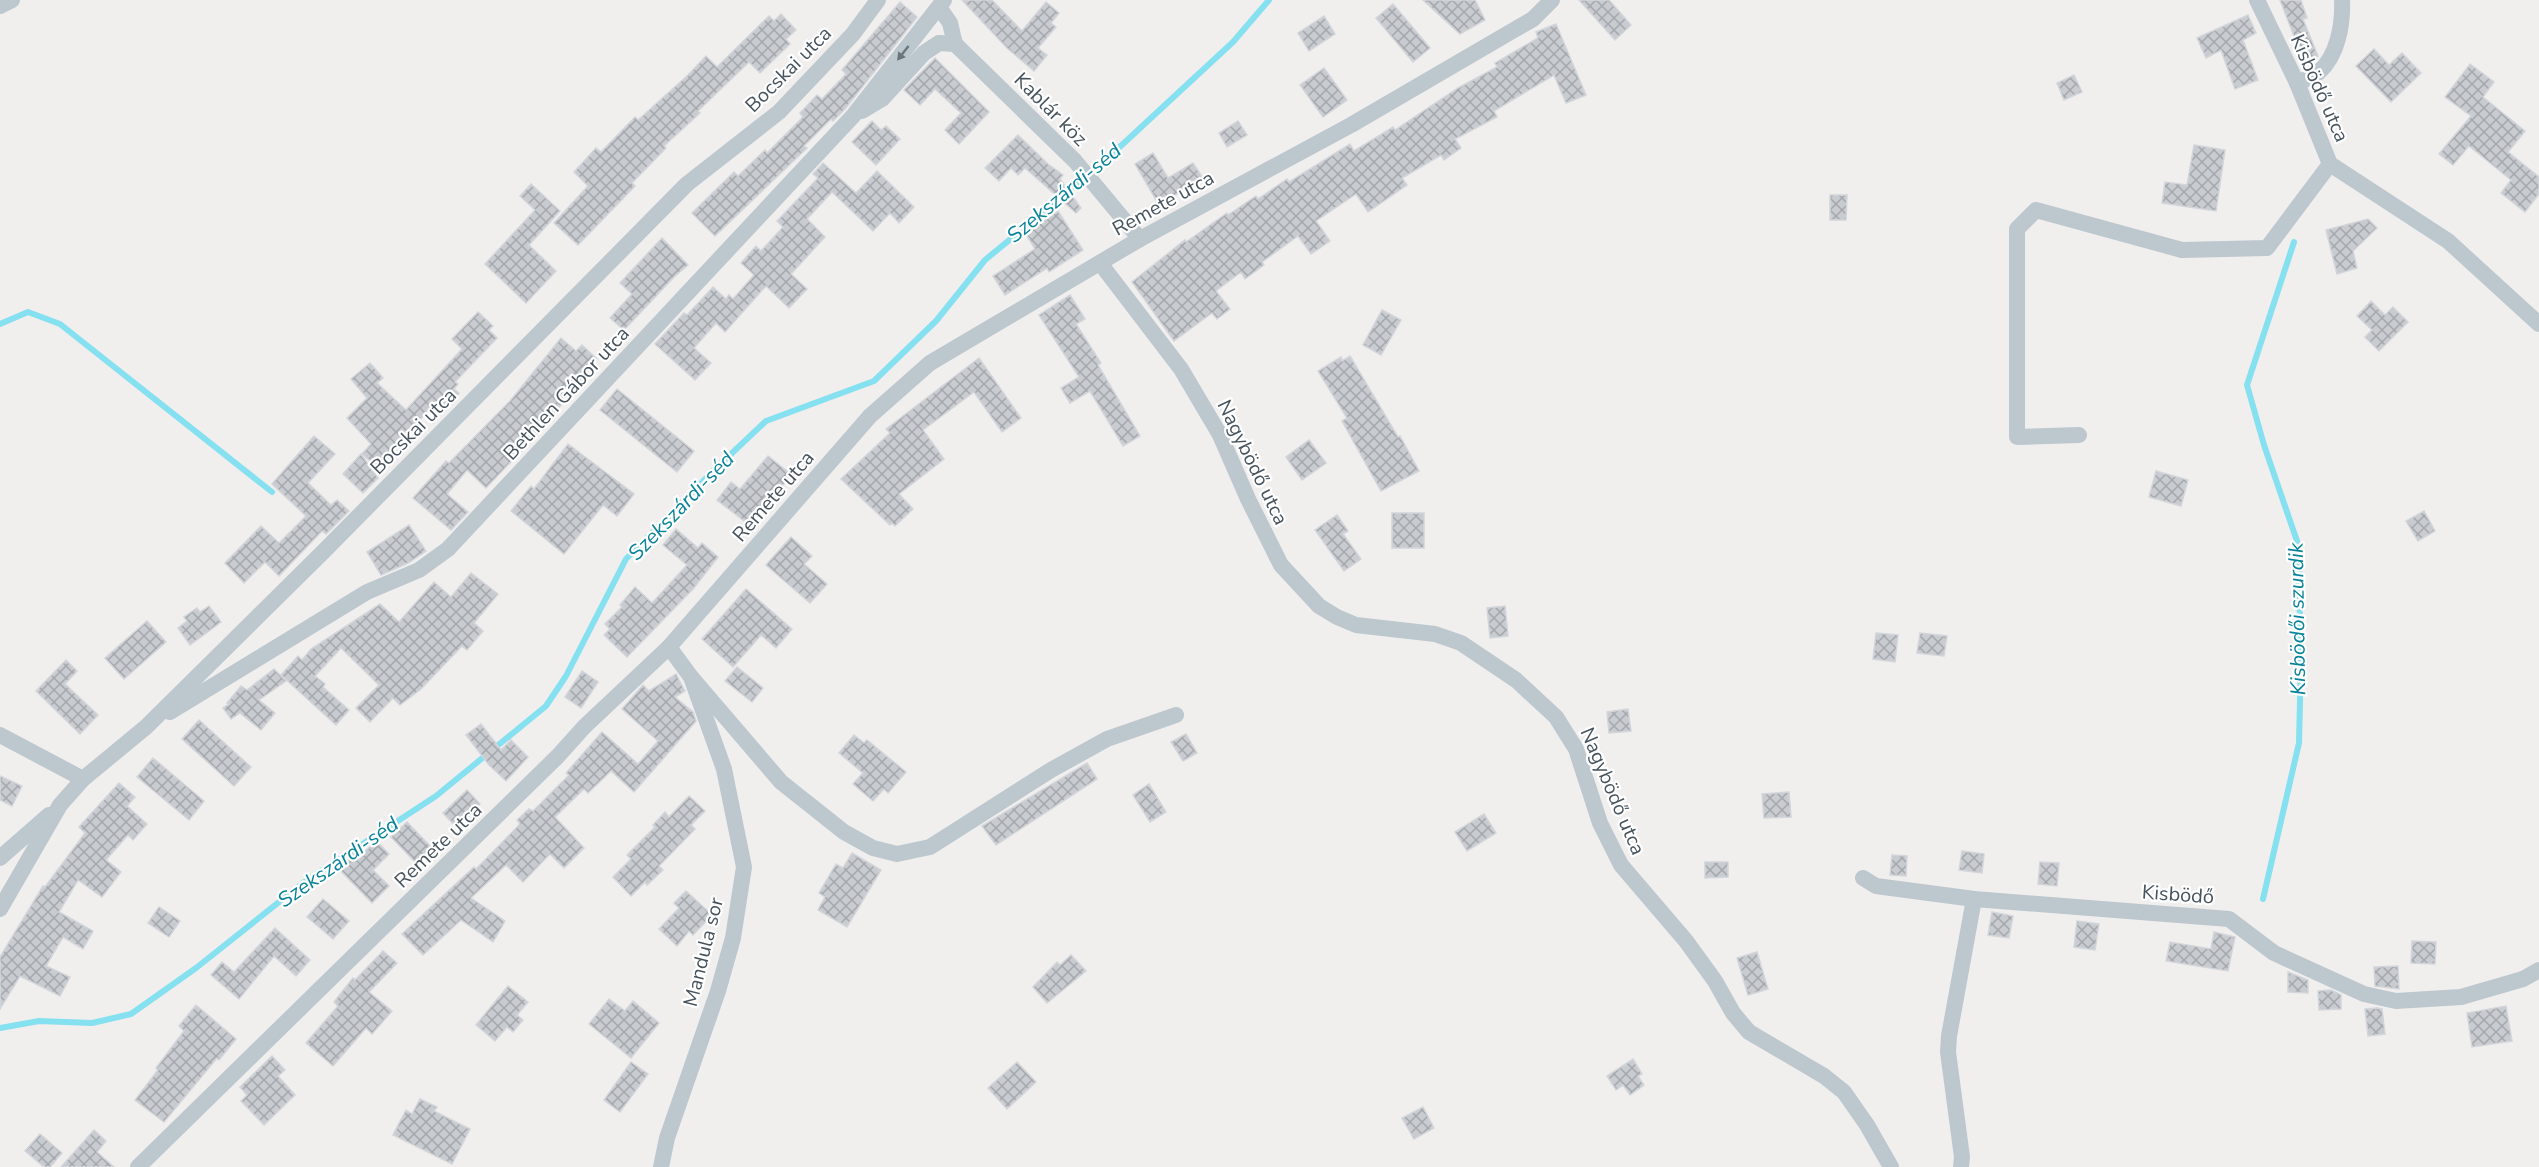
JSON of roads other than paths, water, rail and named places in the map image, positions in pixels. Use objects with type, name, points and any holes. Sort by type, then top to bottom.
[{"type":"street","points":[[0,6],[12,0]]},
{"type":"street","name":"Bocskai utca","points":[[0,909],[60,805],[83,779],[146,727],[333,543],[687,184],[779,112],[853,34],[878,0]]},
{"type":"street","name":"Remete utca","points":[[138,1167],[558,756],[584,727],[669,647],[870,416],[930,363],[1140,239],[1361,119],[1533,19],[1552,0]]},
{"type":"street","name":"Kisbödő utca","points":[[2258,0],[2297,83],[2330,164],[2448,241],[2539,324]]},
{"type":"street","points":[[2297,83],[2317,74],[2326,64],[2337,43],[2343,17],[2342,0]]},
{"type":"street","name":"Bethlen Gábor utca","points":[[146,727],[367,592],[419,570],[448,549],[853,116],[942,3]]},
{"type":"street","name":"Kablár köz","points":[[942,3],[956,44],[1075,161],[1140,239]]},
{"type":"street","points":[[853,116],[882,99],[924,53],[939,43],[956,44]]},
{"type":"street","points":[[2079,435],[2017,436],[2017,229],[2036,210],[2182,250],[2267,248],[2330,164]]},
{"type":"street","name":"Nagybödő utca","points":[[1100,263],[1181,369],[1220,435],[1248,499],[1281,565],[1319,606],[1346,621],[1356,625],[1436,634],[1461,643],[1516,680],[1556,717],[1576,748],[1600,823],[1621,865],[1686,941],[1749,1032],[1824,1076],[1844,1092],[1867,1125],[1891,1167]]},
{"type":"street","name":"Mandula sor","points":[[661,1167],[667,1138],[718,991],[733,938],[744,867],[724,769],[691,677],[669,647]]},
{"type":"street","points":[[691,677],[781,782],[844,832],[873,848],[897,854],[930,847],[1051,770],[1107,739],[1176,715]]},
{"type":"street","points":[[0,735],[83,779]]},
{"type":"street","points":[[0,858],[60,805]]},
{"type":"street","name":"Kisbödő","points":[[1863,878],[1876,886],[1974,899],[2229,919],[2274,953],[2364,994],[2396,1001],[2461,997],[2523,980],[2539,970]]},
{"type":"street","points":[[1961,1167],[1962,1157],[1950,1078],[1948,1044],[1974,899]]},
{"type":"waterway","name":"Szekszárdi-séd","points":[[0,1028],[39,1021],[92,1023],[131,1014],[196,968],[303,883],[436,796],[546,706],[566,676],[626,559],[712,472],[766,421],[874,381],[936,321],[985,260],[1097,168],[1233,42],[1269,0]]},
{"type":"waterway","name":"Kisbödői szurdik","points":[[2263,899],[2299,743],[2301,659],[2298,544],[2264,445],[2247,385],[2294,242]]},
{"type":"waterway","points":[[0,324],[28,312],[60,324],[272,492]]}]
